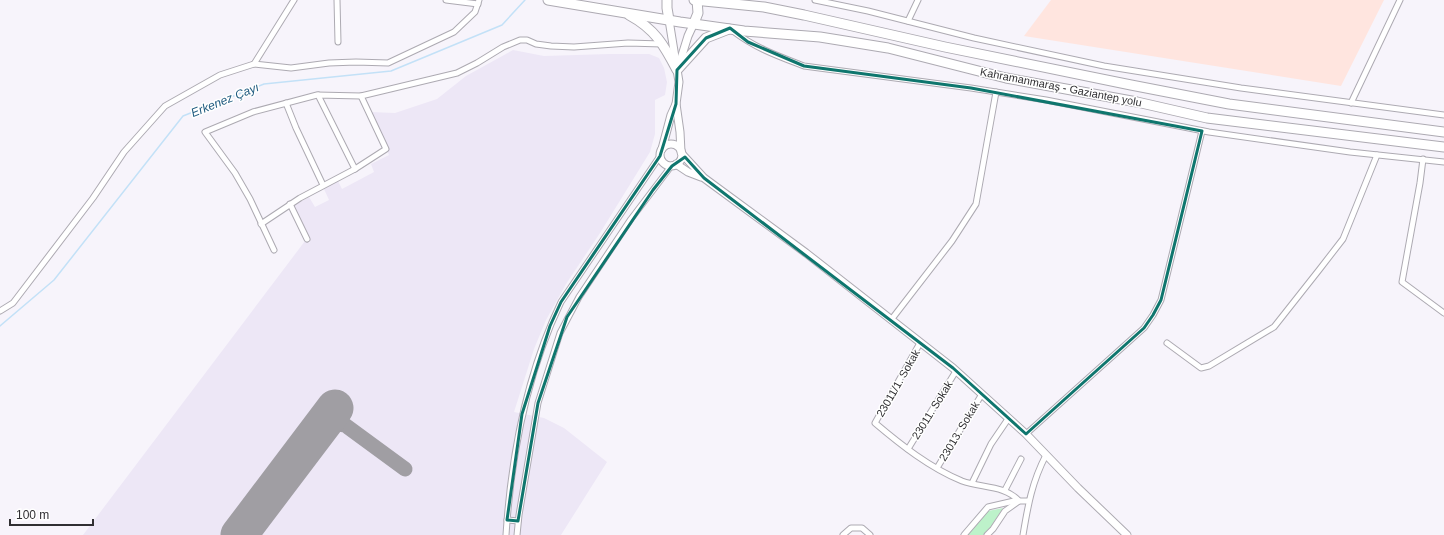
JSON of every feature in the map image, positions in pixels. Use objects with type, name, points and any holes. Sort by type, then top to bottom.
[{"type":"highway","name":"Kahramanmaraş - Gaziantep yolu","points":[[548,0],[694,24],[744,31],[820,37],[888,48],[1006,78],[1137,102],[1207,118],[1444,147]]},
{"type":"highway","points":[[667,0],[669,20]]},
{"type":"highway","name":"Kahramanmaraş - Gaziantep yolu","points":[[696,0],[764,7],[953,49],[1228,104],[1444,132]]},
{"type":"highway","points":[[694,24],[698,13],[696,0]]},
{"type":"highway","points":[[624,12],[652,31],[663,44],[678,70],[706,38],[730,28]]},
{"type":"street","points":[[254,64],[294,0]]},
{"type":"street","points":[[337,0],[338,42]]},
{"type":"street","points":[[0,311],[12,303],[93,198],[124,152],[165,106],[220,75],[254,64],[291,68],[336,62],[388,63],[454,32],[475,12],[479,2],[446,0]]},
{"type":"street","points":[[815,0],[974,38],[1104,66],[1241,88],[1444,115]]},
{"type":"street","points":[[908,21],[918,0]]},
{"type":"street","points":[[1351,103],[1400,0]]},
{"type":"street","points":[[517,535],[518,521],[538,403],[560,333],[579,297],[627,226],[674,165],[680,160],[682,153],[676,104],[679,82],[669,20]]},
{"type":"street","points":[[678,70],[688,36],[694,24]]},
{"type":"street","points":[[730,28],[748,42],[804,66],[1046,100],[1202,131],[1377,155],[1444,162]]},
{"type":"street","points":[[274,250],[250,199],[235,173],[205,132],[253,112],[318,95],[361,96],[457,73],[477,63],[503,46],[520,40],[527,40],[536,44],[551,46],[574,47],[628,43],[663,44]]},
{"type":"street","points":[[891,320],[952,241],[976,204],[996,92]]},
{"type":"street","points":[[318,95],[355,168]]},
{"type":"street","points":[[261,224],[290,204],[386,149],[361,96]]},
{"type":"street","points":[[286,103],[323,185]]},
{"type":"street","points":[[676,104],[671,114],[661,153],[666,164],[674,165],[704,178]]},
{"type":"street","points":[[1026,434],[1144,328],[1153,315],[1161,300],[1202,131]]},
{"type":"street","points":[[506,535],[511,480],[522,414],[550,326],[562,302],[664,147],[670,144],[677,146],[704,178],[800,249],[956,371],[1026,434],[1078,488],[1127,535]]},
{"type":"street","points":[[1167,343],[1201,368],[1209,366],[1274,327],[1343,239],[1377,155]]},
{"type":"street","points":[[1423,159],[1402,282],[1444,313]]},
{"type":"street","points":[[290,204],[307,239]]},
{"type":"street","name":"23011/1. Sokak","points":[[908,449],[875,422],[920,343]]},
{"type":"street","name":"23011. Sokak","points":[[908,449],[956,371]]},
{"type":"street","name":"23013. Sokak","points":[[937,468],[982,394]]},
{"type":"street","points":[[972,482],[990,444],[1008,419]]},
{"type":"street","points":[[908,449],[937,468],[964,481],[1005,490],[1015,496],[1019,501]]},
{"type":"street","points":[[1023,535],[1028,501],[1033,484],[1046,455]]},
{"type":"street","points":[[1005,490],[1021,459]]},
{"type":"street","points":[[964,535],[988,507],[1014,501],[1028,501]]},
{"type":"street","points":[[988,535],[1005,511],[1019,501]]},
{"type":"street","points":[[507,520],[518,521]]},
{"type":"street","points":[[843,535],[852,528],[862,528],[870,535]]},
{"type":"highlighted area","points":[[730,28],[748,42],[804,66],[971,88],[1202,131],[1161,300],[1153,315],[1144,328],[1026,434],[953,368],[704,178],[685,157],[672,166],[653,190],[567,317],[538,403],[518,521],[507,520],[522,414],[550,326],[561,302],[660,156],[676,104],[677,70],[706,38]]},
{"type":"shaded area","points":[[1051,0],[1384,0],[1341,86],[1024,36]]},
{"type":"shaded area","points":[[513,50],[544,56],[649,54],[659,58],[664,68],[667,82],[665,95],[655,100],[655,134],[650,152],[600,233],[566,284],[546,320],[534,349],[514,412],[544,418],[564,428],[607,462],[561,535],[83,535],[305,241],[310,243],[293,206],[309,197],[315,207],[329,200],[324,189],[338,181],[342,189],[374,172],[371,164],[389,155],[370,112],[395,113],[437,99],[466,76]]},
{"type":"green space","points":[[1003,508],[988,531],[983,535],[968,535],[988,511]]},
{"type":"waterway","name":"Erkenez Çayı","points":[[0,326],[54,280],[183,116],[264,84],[391,71],[502,25],[525,0]]},
{"type":"taxiway","points":[[323,424],[333,423],[345,425],[405,469]]},
{"type":"runway","points":[[239,535],[335,408]]}]
